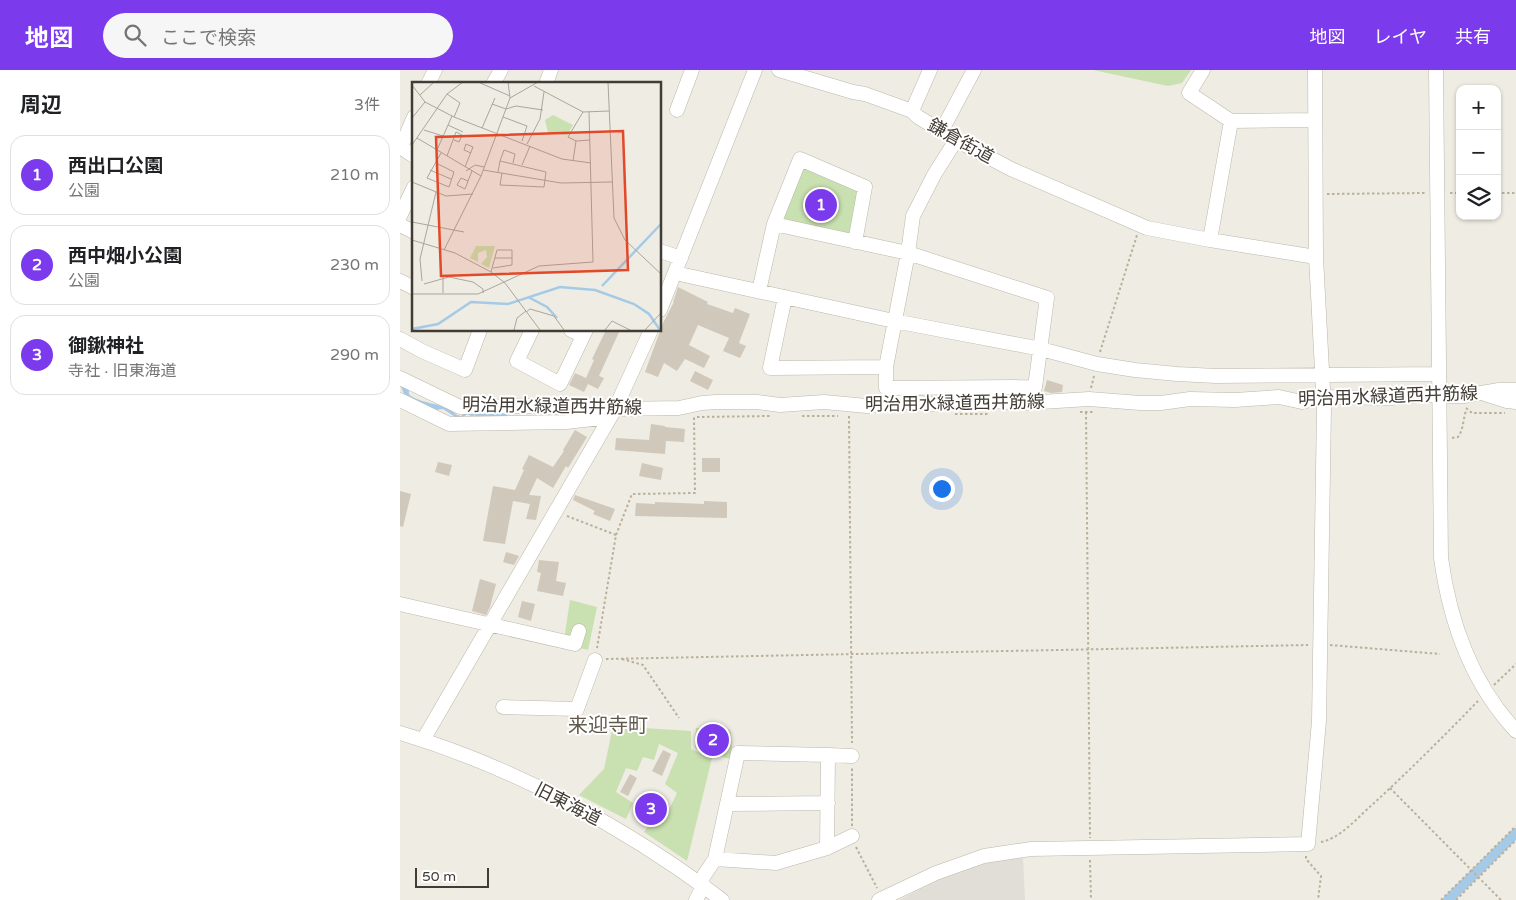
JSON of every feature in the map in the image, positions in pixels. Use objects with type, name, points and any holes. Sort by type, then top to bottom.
[{"type":"street","points":[[494,82],[501,70]]},
{"type":"street","points":[[547,82],[551,70]]},
{"type":"street","points":[[677,110],[692,70]]},
{"type":"street","points":[[661,307],[756,70]]},
{"type":"street","name":"鎌倉街道","points":[[779,70],[865,94],[912,111],[918,117],[956,140],[1011,169],[1147,228],[1316,257]]},
{"type":"street","points":[[912,111],[930,70]]},
{"type":"street","points":[[942,130],[974,70]]},
{"type":"street","points":[[1203,70],[1188,93],[1231,122],[1315,120]]},
{"type":"street","points":[[881,899],[936,873],[984,856],[1031,849],[1308,844],[1319,721],[1323,396],[1316,257],[1315,70]]},
{"type":"street","points":[[1436,70],[1441,558],[1445,588],[1456,627],[1471,664],[1486,694],[1516,731]]},
{"type":"street","points":[[412,121],[400,147],[412,155]]},
{"type":"street","points":[[1210,240],[1231,122]]},
{"type":"street","points":[[774,224],[908,253],[1046,298],[1035,387],[886,388],[886,367],[908,253],[913,216],[934,175],[956,140]]},
{"type":"street","points":[[759,291],[774,224],[800,159],[865,187],[855,242]]},
{"type":"street","points":[[400,216],[412,191]]},
{"type":"street","points":[[400,226],[412,231]]},
{"type":"street","points":[[661,251],[681,258]]},
{"type":"street","points":[[675,273],[894,321],[1041,350],[1096,364],[1177,374],[1216,376],[1438,374]]},
{"type":"street","points":[[400,281],[412,287]]},
{"type":"street","points":[[785,297],[770,368],[886,367]]},
{"type":"street","points":[[400,338],[422,351],[465,370],[480,331]]},
{"type":"street","points":[[532,331],[517,361],[560,384],[580,332]]},
{"type":"street","points":[[423,740],[613,413],[651,331]]},
{"type":"street","name":"明治用水緑道西井筋線","points":[[400,378],[460,407],[527,406],[613,413],[679,408],[709,402],[757,402],[780,405],[824,402],[867,406],[905,402],[931,404],[971,400],[1025,403],[1089,399],[1140,403],[1190,399],[1236,400],[1279,397],[1302,402],[1323,396],[1380,398],[1424,395],[1464,396],[1499,390],[1516,390]]},
{"type":"street","points":[[1483,394],[1507,402],[1516,402]]},
{"type":"street","points":[[400,400],[448,424],[566,422],[613,413]]},
{"type":"street","points":[[400,604],[575,644],[579,631]]},
{"type":"street","points":[[503,707],[577,708],[595,660]]},
{"type":"street","name":"旧東海道","points":[[400,733],[488,764],[604,822],[701,884],[722,900]]},
{"type":"street","points":[[696,900],[701,884],[715,859],[738,753],[852,756]]},
{"type":"street","points":[[827,848],[828,755]]},
{"type":"street","points":[[727,804],[828,803]]},
{"type":"street","points":[[715,859],[776,863],[827,848],[852,836]]},
{"type":"path","points":[[1316,194],[1456,193]]},
{"type":"path","points":[[1501,193],[1516,193]]},
{"type":"path","points":[[1091,900],[1086,412],[1104,334],[1140,224]]},
{"type":"path","points":[[1463,405],[1472,413],[1507,413]]},
{"type":"path","points":[[1440,438],[1458,436],[1462,432],[1467,408]]},
{"type":"path","points":[[849,416],[852,840],[881,899]]},
{"type":"path","points":[[694,417],[695,492],[632,494],[616,535],[595,660],[1320,644],[1440,654]]},
{"type":"path","points":[[557,512],[616,535]]},
{"type":"path","points":[[620,658],[643,665],[679,718]]},
{"type":"path","points":[[1318,900],[1321,876],[1306,859],[1308,844],[1329,840],[1350,825],[1516,664]]},
{"type":"path","points":[[1390,788],[1501,900]]},
{"type":"path","points":[[1441,900],[1516,826]]},
{"type":"path","points":[[1456,900],[1516,840]]},
{"type":"shaded area","points":[[1023,857],[1025,900],[899,900],[942,878],[982,864]]},
{"type":"green space","points":[[1093,70],[1191,70],[1182,83],[1168,86]]},
{"type":"green space","points":[[804,168],[856,188],[859,192],[850,232],[845,235],[783,220],[801,170]]},
{"type":"green space","points":[[570,600],[597,607],[588,650],[564,640]]},
{"type":"green space","points":[[613,726],[691,731],[691,749],[712,758],[687,861],[644,832],[658,811],[667,814],[677,793],[665,784],[678,753],[659,744],[654,760],[643,757],[637,771],[626,768],[616,792],[633,803],[626,819],[579,795],[604,769]]},
{"type":"green space","points":[[696,728],[729,729],[731,732],[733,760],[695,748]]},
{"type":"water","points":[[400,384],[409,388],[409,394],[416,399],[442,406],[459,416],[466,412],[489,414],[515,412],[515,413],[509,413],[506,417],[476,417],[474,415],[473,417],[467,414],[464,417],[455,417],[443,409],[435,410],[404,394]]},
{"type":"building","points":[[678,287],[708,302],[707,304],[733,313],[735,308],[750,314],[739,343],[746,346],[740,358],[723,351],[729,338],[698,325],[689,345],[710,356],[704,368],[685,359],[677,371],[664,363],[658,377],[645,372]]},
{"type":"building","points":[[606,331],[620,331],[599,376],[604,378],[598,389],[588,384],[584,392],[569,385],[575,373],[586,378],[594,360],[592,359]]},
{"type":"building","points":[[695,371],[713,380],[708,390],[690,381]]},
{"type":"building","points":[[1047,380],[1063,385],[1062,392],[1051,393],[1044,391]]},
{"type":"building","points":[[651,424],[685,429],[684,442],[666,441],[665,454],[615,450],[616,438],[649,440]]},
{"type":"building","points":[[575,430],[587,437],[568,468],[566,466],[553,488],[537,478],[529,495],[541,496],[536,520],[526,519],[530,504],[513,501],[505,544],[483,541],[493,486],[515,490],[529,455],[553,467]]},
{"type":"building","points":[[702,458],[720,458],[720,472],[702,472]]},
{"type":"building","points":[[438,462],[452,465],[449,476],[435,472]]},
{"type":"building","points":[[642,463],[663,468],[661,480],[639,476]]},
{"type":"building","points":[[400,491],[411,494],[403,527],[400,526]]},
{"type":"building","points":[[575,495],[615,509],[610,521],[593,514],[595,511],[573,500]]},
{"type":"building","points":[[704,501],[727,502],[727,518],[635,516],[636,503],[704,504]]},
{"type":"building","points":[[506,552],[519,556],[514,565],[503,562]]},
{"type":"building","points":[[539,560],[559,562],[556,581],[566,583],[563,596],[537,591],[541,573],[537,572]]},
{"type":"building","points":[[480,579],[496,584],[486,615],[472,611]]},
{"type":"building","points":[[522,601],[535,604],[531,621],[518,617]]},
{"type":"building","points":[[663,750],[671,754],[662,776],[652,771]]},
{"type":"building","points":[[630,774],[637,778],[628,796],[620,792]]},
{"type":"waterway","points":[[1448,900],[1516,833]]},
{"type":"place","name":"西出口公園","points":[[821,205]]},
{"type":"place","name":"西中畑小公園","points":[[713,740]]},
{"type":"place","name":"御鍬神社","points":[[651,809]]},
{"type":"district","name":"来迎寺町","points":[[608,725]]}]
